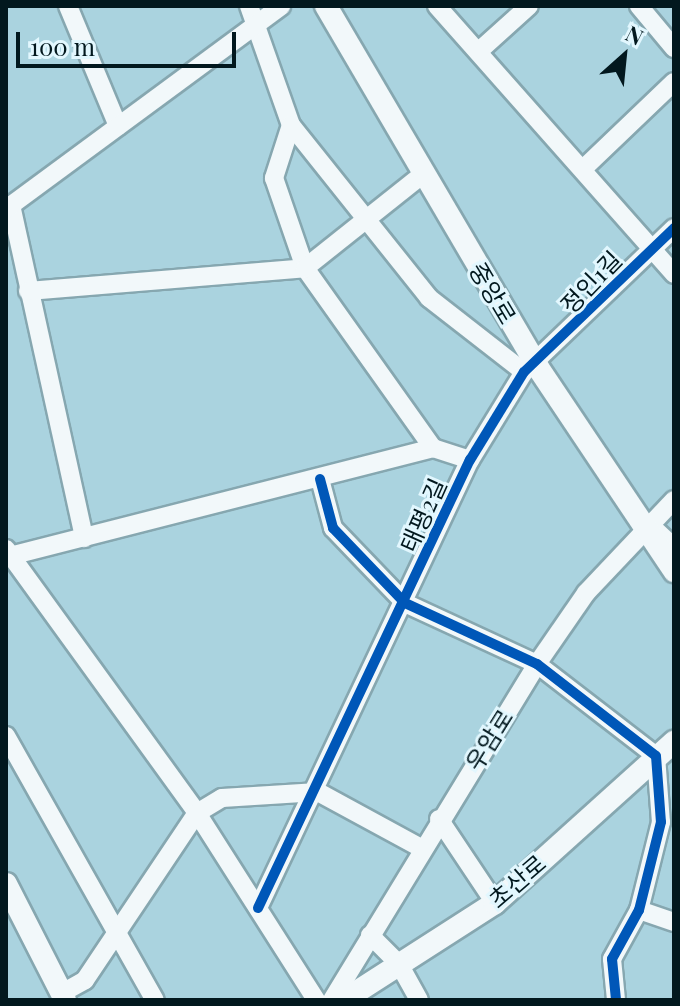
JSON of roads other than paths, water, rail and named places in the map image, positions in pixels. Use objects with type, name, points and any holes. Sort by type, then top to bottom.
[{"type":"street","points":[[89,6],[70,11],[118,126]]},
{"type":"street","points":[[249,6],[291,125],[429,298],[530,369]]},
{"type":"street","points":[[84,538],[9,207],[281,6]]},
{"type":"street","name":"중앙로","points":[[326,6],[530,369],[647,523],[674,571]]},
{"type":"street","points":[[437,6],[584,168],[674,274]]},
{"type":"street","points":[[479,51],[529,6]]},
{"type":"street","points":[[639,6],[674,48]]},
{"type":"street","points":[[584,168],[674,82]]},
{"type":"street","points":[[291,125],[274,178],[305,268],[433,448]]},
{"type":"street","points":[[28,291],[305,268],[423,174]]},
{"type":"street","name":"정인1길","points":[[530,369],[674,228]]},
{"type":"street","name":"태평2길","points":[[258,908],[318,792],[470,460],[530,369]]},
{"type":"street","points":[[316,1000],[197,813],[8,554],[84,538],[433,448],[470,460]]},
{"type":"street","points":[[320,479],[333,528],[405,603],[537,664],[665,749],[661,822],[639,910],[612,959],[616,1000]]},
{"type":"street","name":"우암로","points":[[332,1000],[421,848],[537,664],[647,523],[674,500]]},
{"type":"street","points":[[647,523],[674,547]]},
{"type":"street","points":[[6,736],[155,1000]]},
{"type":"street","name":"초산로","points":[[344,1000],[495,903],[665,749]]},
{"type":"street","points":[[6,884],[64,996],[85,980],[115,926],[197,813],[222,798],[318,792],[421,848]]},
{"type":"street","points":[[439,819],[495,903]]},
{"type":"street","points":[[639,910],[674,922]]},
{"type":"street","points":[[370,935],[399,964],[419,1000]]}]
